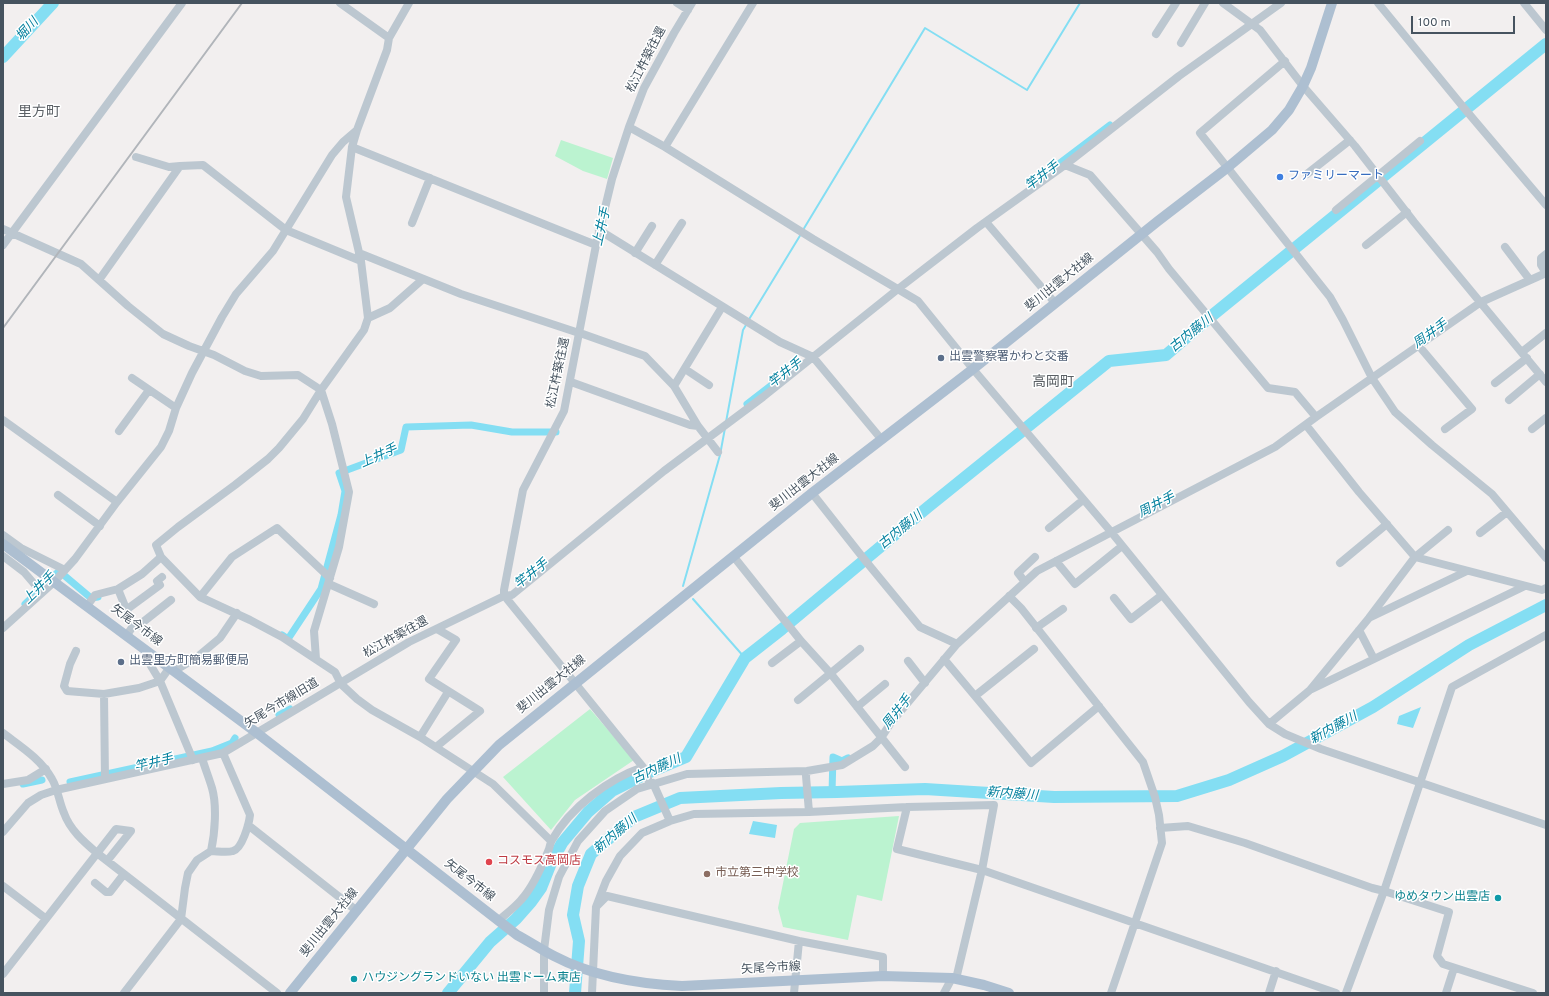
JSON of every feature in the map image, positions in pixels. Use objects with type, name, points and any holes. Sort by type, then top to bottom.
[{"type":"main road","name":"斐川出雲大社線","points":[[290,993],[447,799],[499,746],[812,493],[973,369],[1227,168],[1272,130],[1289,110],[1304,86],[1332,3]]},
{"type":"main road","name":"矢尾今市線","points":[[3,544],[257,733],[517,935],[555,956],[593,972],[617,980],[651,985],[682,986],[883,976],[954,979],[984,985],[1009,993]]},
{"type":"street","points":[[3,245],[182,3]]},
{"type":"street","points":[[340,3],[389,38]]},
{"type":"street","points":[[409,3],[389,38],[387,50],[352,147],[346,197],[360,257],[368,318],[364,330],[321,390],[303,419],[279,448],[268,459],[178,526],[156,545],[161,557],[200,597],[282,637],[316,658],[336,672],[341,684],[357,699],[372,710],[420,737],[492,784],[551,841]]},
{"type":"street","points":[[677,3],[690,6]]},
{"type":"street","points":[[665,147],[753,3]]},
{"type":"street","points":[[1156,34],[1176,3]]},
{"type":"street","points":[[1181,43],[1205,3]]},
{"type":"street","points":[[1223,3],[1260,30],[1546,382]]},
{"type":"street","points":[[670,821],[643,767],[505,596],[512,595],[652,480],[813,357],[898,289],[986,222],[1065,165],[1173,81],[1281,3]]},
{"type":"street","points":[[1378,3],[1546,205]]},
{"type":"street","points":[[1524,3],[1546,30]]},
{"type":"street","name":"松江杵築往還","points":[[341,684],[409,642],[505,596],[504,590],[523,490],[564,412],[571,382],[599,230],[612,179],[629,127],[644,88],[690,6]]},
{"type":"street","points":[[1285,61],[1200,133],[1330,297],[1372,378],[1395,412],[1432,445],[1492,494],[1546,558]]},
{"type":"street","points":[[629,127],[665,147],[813,240],[918,301],[973,369],[1112,533],[1248,702],[1268,724],[1285,734],[1321,748],[1546,824]]},
{"type":"street","points":[[5,623],[42,593],[75,559],[117,502],[161,447],[169,431],[176,408],[204,351],[236,294],[273,251],[332,155],[343,142],[357,130]]},
{"type":"street","points":[[1307,174],[1350,140]]},
{"type":"street","points":[[1336,210],[1420,141]]},
{"type":"street","points":[[352,147],[596,245]]},
{"type":"street","points":[[136,157],[169,167],[202,165],[286,230],[461,294],[645,356],[674,386],[698,426],[718,452]]},
{"type":"street","points":[[1065,165],[1090,175],[1268,388],[1295,392],[1316,417]]},
{"type":"street","points":[[98,280],[180,166]]},
{"type":"street","points":[[412,223],[430,178]]},
{"type":"street","points":[[1366,246],[1407,212]]},
{"type":"street","points":[[986,222],[1056,303]]},
{"type":"street","points":[[655,265],[682,223]]},
{"type":"street","points":[[635,252],[652,226]]},
{"type":"street","points":[[3,229],[81,264],[128,306],[164,334],[245,371],[261,376],[298,375],[321,390],[332,424],[349,492],[339,547],[314,631],[316,658]]},
{"type":"street","points":[[599,230],[780,342],[813,357],[882,440]]},
{"type":"street","points":[[1505,247],[1530,280]]},
{"type":"street","points":[[544,993],[544,950],[549,910],[559,877],[578,841],[604,811],[637,789],[687,774],[807,774],[842,765],[873,746],[957,644],[1037,571],[1275,447],[1481,302],[1546,273],[1541,265],[1542,258],[1546,254]]},
{"type":"street","points":[[368,318],[390,308],[423,279]]},
{"type":"street","points":[[674,386],[722,307]]},
{"type":"street","points":[[1495,383],[1546,333]]},
{"type":"street","points":[[1418,346],[1472,410],[1445,430]]},
{"type":"street","points":[[685,369],[710,385]]},
{"type":"street","points":[[1508,400],[1540,374]]},
{"type":"street","points":[[132,378],[176,408]]},
{"type":"street","points":[[571,382],[690,425],[698,426]]},
{"type":"street","points":[[119,432],[149,390]]},
{"type":"street","points":[[1532,429],[1546,418]]},
{"type":"street","points":[[3,420],[117,502]]},
{"type":"street","points":[[1306,425],[1354,486],[1415,557],[1525,586],[1542,590],[1546,588]]},
{"type":"street","points":[[812,493],[920,627],[957,644]]},
{"type":"street","points":[[58,495],[100,526]]},
{"type":"street","points":[[1049,528],[1083,500]]},
{"type":"street","points":[[1480,533],[1507,512]]},
{"type":"street","points":[[1340,563],[1387,524]]},
{"type":"street","points":[[200,597],[232,557],[277,528],[330,581],[374,604]]},
{"type":"street","points":[[1268,724],[1310,690],[1369,618],[1415,557],[1448,530]]},
{"type":"street","points":[[3,535],[21,548],[65,570]]},
{"type":"street","points":[[1056,561],[1075,584],[1122,546]]},
{"type":"street","points":[[3,556],[24,572],[42,593]]},
{"type":"street","points":[[87,606],[95,595],[118,589],[142,574],[161,557]]},
{"type":"street","points":[[734,557],[801,641],[831,674],[904,767]]},
{"type":"street","points":[[1025,582],[1018,573],[1035,557]]},
{"type":"street","points":[[1369,618],[1467,571]]},
{"type":"street","points":[[126,610],[160,585],[157,581],[162,577]]},
{"type":"street","points":[[1310,690],[1525,586]]},
{"type":"street","points":[[118,589],[133,626]]},
{"type":"street","points":[[1114,598],[1131,619],[1162,594]]},
{"type":"street","points":[[1009,596],[1143,762],[1159,815],[1162,843],[1110,993]]},
{"type":"street","points":[[133,626],[138,626],[171,600]]},
{"type":"street","points":[[1036,628],[1062,609]]},
{"type":"street","points":[[76,651],[70,664],[64,686],[67,691],[104,694],[139,688],[160,681],[173,670],[180,668],[196,658],[220,638],[237,614]]},
{"type":"street","points":[[127,635],[133,626]]},
{"type":"street","points":[[436,747],[480,711],[429,679],[456,640],[437,628]]},
{"type":"street","points":[[1359,630],[1374,659]]},
{"type":"street","points":[[1346,993],[1384,891],[1452,687],[1546,635]]},
{"type":"street","points":[[772,663],[801,641]]},
{"type":"street","points":[[798,700],[860,649]]},
{"type":"street","points":[[975,696],[1034,649]]},
{"type":"street","points":[[944,659],[1031,763],[1099,706]]},
{"type":"street","points":[[908,661],[925,683]]},
{"type":"street","points":[[151,666],[160,681],[193,760]]},
{"type":"street","name":"矢尾今市線旧道","points":[[56,790],[223,753],[341,684]]},
{"type":"street","points":[[857,707],[885,684]]},
{"type":"street","points":[[420,737],[448,692]]},
{"type":"street","points":[[104,694],[105,779]]},
{"type":"street","points":[[3,733],[46,769],[53,780],[64,815],[71,828],[80,838],[107,861],[277,993]]},
{"type":"street","points":[[124,993],[181,919],[184,888],[188,872],[197,860],[210,851],[233,851],[238,847],[248,825],[250,815],[223,753]]},
{"type":"street","points":[[202,758],[212,790],[215,821],[214,837],[210,851]]},
{"type":"street","points":[[499,920],[522,900],[549,849],[551,841],[577,808],[601,788],[628,772],[643,767]]},
{"type":"street","points":[[3,784],[28,780],[46,769]]},
{"type":"street","points":[[807,774],[809,810]]},
{"type":"street","points":[[3,832],[28,803],[41,795],[56,790]]},
{"type":"street","points":[[592,993],[596,907],[606,880],[620,856],[642,833],[670,821],[694,814],[994,805],[982,870],[954,979],[944,993]]},
{"type":"street","points":[[907,807],[897,849],[982,870],[1336,993]]},
{"type":"street","points":[[248,825],[357,911]]},
{"type":"street","points":[[1160,828],[1188,826],[1245,843],[1372,888],[1449,912],[1437,956],[1443,964],[1533,993]]},
{"type":"street","points":[[3,974],[45,918],[116,829],[131,831],[107,861]]},
{"type":"street","points":[[95,883],[106,892],[110,892],[124,874]]},
{"type":"street","points":[[3,886],[45,918]]},
{"type":"street","points":[[596,907],[607,896],[799,941],[883,957],[883,976]]},
{"type":"street","points":[[794,993],[799,941]]},
{"type":"street","points":[[1446,993],[1454,968]]},
{"type":"street","points":[[1269,993],[1276,971]]},
{"type":"green space","points":[[561,140],[613,158],[607,179],[583,171],[555,156]]},
{"type":"green space","points":[[590,709],[634,760],[575,800],[551,830],[503,777]]},
{"type":"green space","points":[[899,816],[882,901],[857,895],[848,940],[783,927],[778,908],[794,829],[800,823]]},
{"type":"water","points":[[1421,707],[1413,728],[1397,724],[1399,716]]},
{"type":"water","points":[[753,821],[777,825],[775,838],[749,834]]},
{"type":"waterway","name":"堀川","points":[[3,57],[53,3]]},
{"type":"waterway","points":[[803,230],[925,28],[1027,90],[1080,3]]},
{"type":"waterway","name":"古内藤川","points":[[448,993],[490,942],[516,919],[531,902],[541,888],[551,863],[562,843],[588,812],[612,791],[650,772],[686,757],[745,658],[928,507],[1109,361],[1166,355],[1209,318],[1546,44]]},
{"type":"waterway","name":"竿井手","points":[[1040,178],[1110,125]]},
{"type":"waterway","points":[[748,321],[801,234]]},
{"type":"waterway","points":[[726,422],[743,330],[746,325]]},
{"type":"waterway","name":"竿井手","points":[[747,404],[778,380]]},
{"type":"waterway","name":"上井手","points":[[282,635],[288,639],[321,589],[341,515],[345,491],[339,473],[401,450],[406,427],[471,425],[512,432],[556,432]]},
{"type":"waterway","points":[[683,586],[720,455],[725,428]]},
{"type":"waterway","name":"上井手","points":[[25,604],[59,571],[91,598],[98,597]]},
{"type":"waterway","points":[[693,599],[745,658]]},
{"type":"waterway","name":"新内藤川","points":[[575,993],[579,941],[573,915],[578,886],[591,854],[634,817],[680,798],[781,793],[925,789],[1054,797],[1177,796],[1229,780],[1283,756],[1373,707],[1469,645],[1546,605]]},
{"type":"waterway","name":"竿井手","points":[[279,715],[290,709]]},
{"type":"waterway","name":"竿井手","points":[[70,782],[212,751],[232,743],[235,738]]},
{"type":"waterway","name":"周井手","points":[[832,792],[833,757],[842,761],[848,758]]},
{"type":"waterway","points":[[23,784],[42,780]]},
{"type":"railway","points":[[3,328],[242,3]]},
{"type":"place","name":"ファミリーマート","points":[[1280,177]]},
{"type":"place","name":"出雲警察署かわと交番","points":[[941,358]]},
{"type":"place","name":"出雲里方町簡易郵便局","points":[[121,662]]},
{"type":"place","name":"コスモス高岡店","points":[[489,862]]},
{"type":"place","name":"市立第三中学校","points":[[707,874]]},
{"type":"place","name":"ゆめタウン出雲店","points":[[1498,898]]},
{"type":"place","name":"ハウジングランドいない 出雲ドーム東店","points":[[354,979]]},
{"type":"district","name":"里方町","points":[[39,113]]},
{"type":"district","name":"高岡町","points":[[1053,383]]}]
